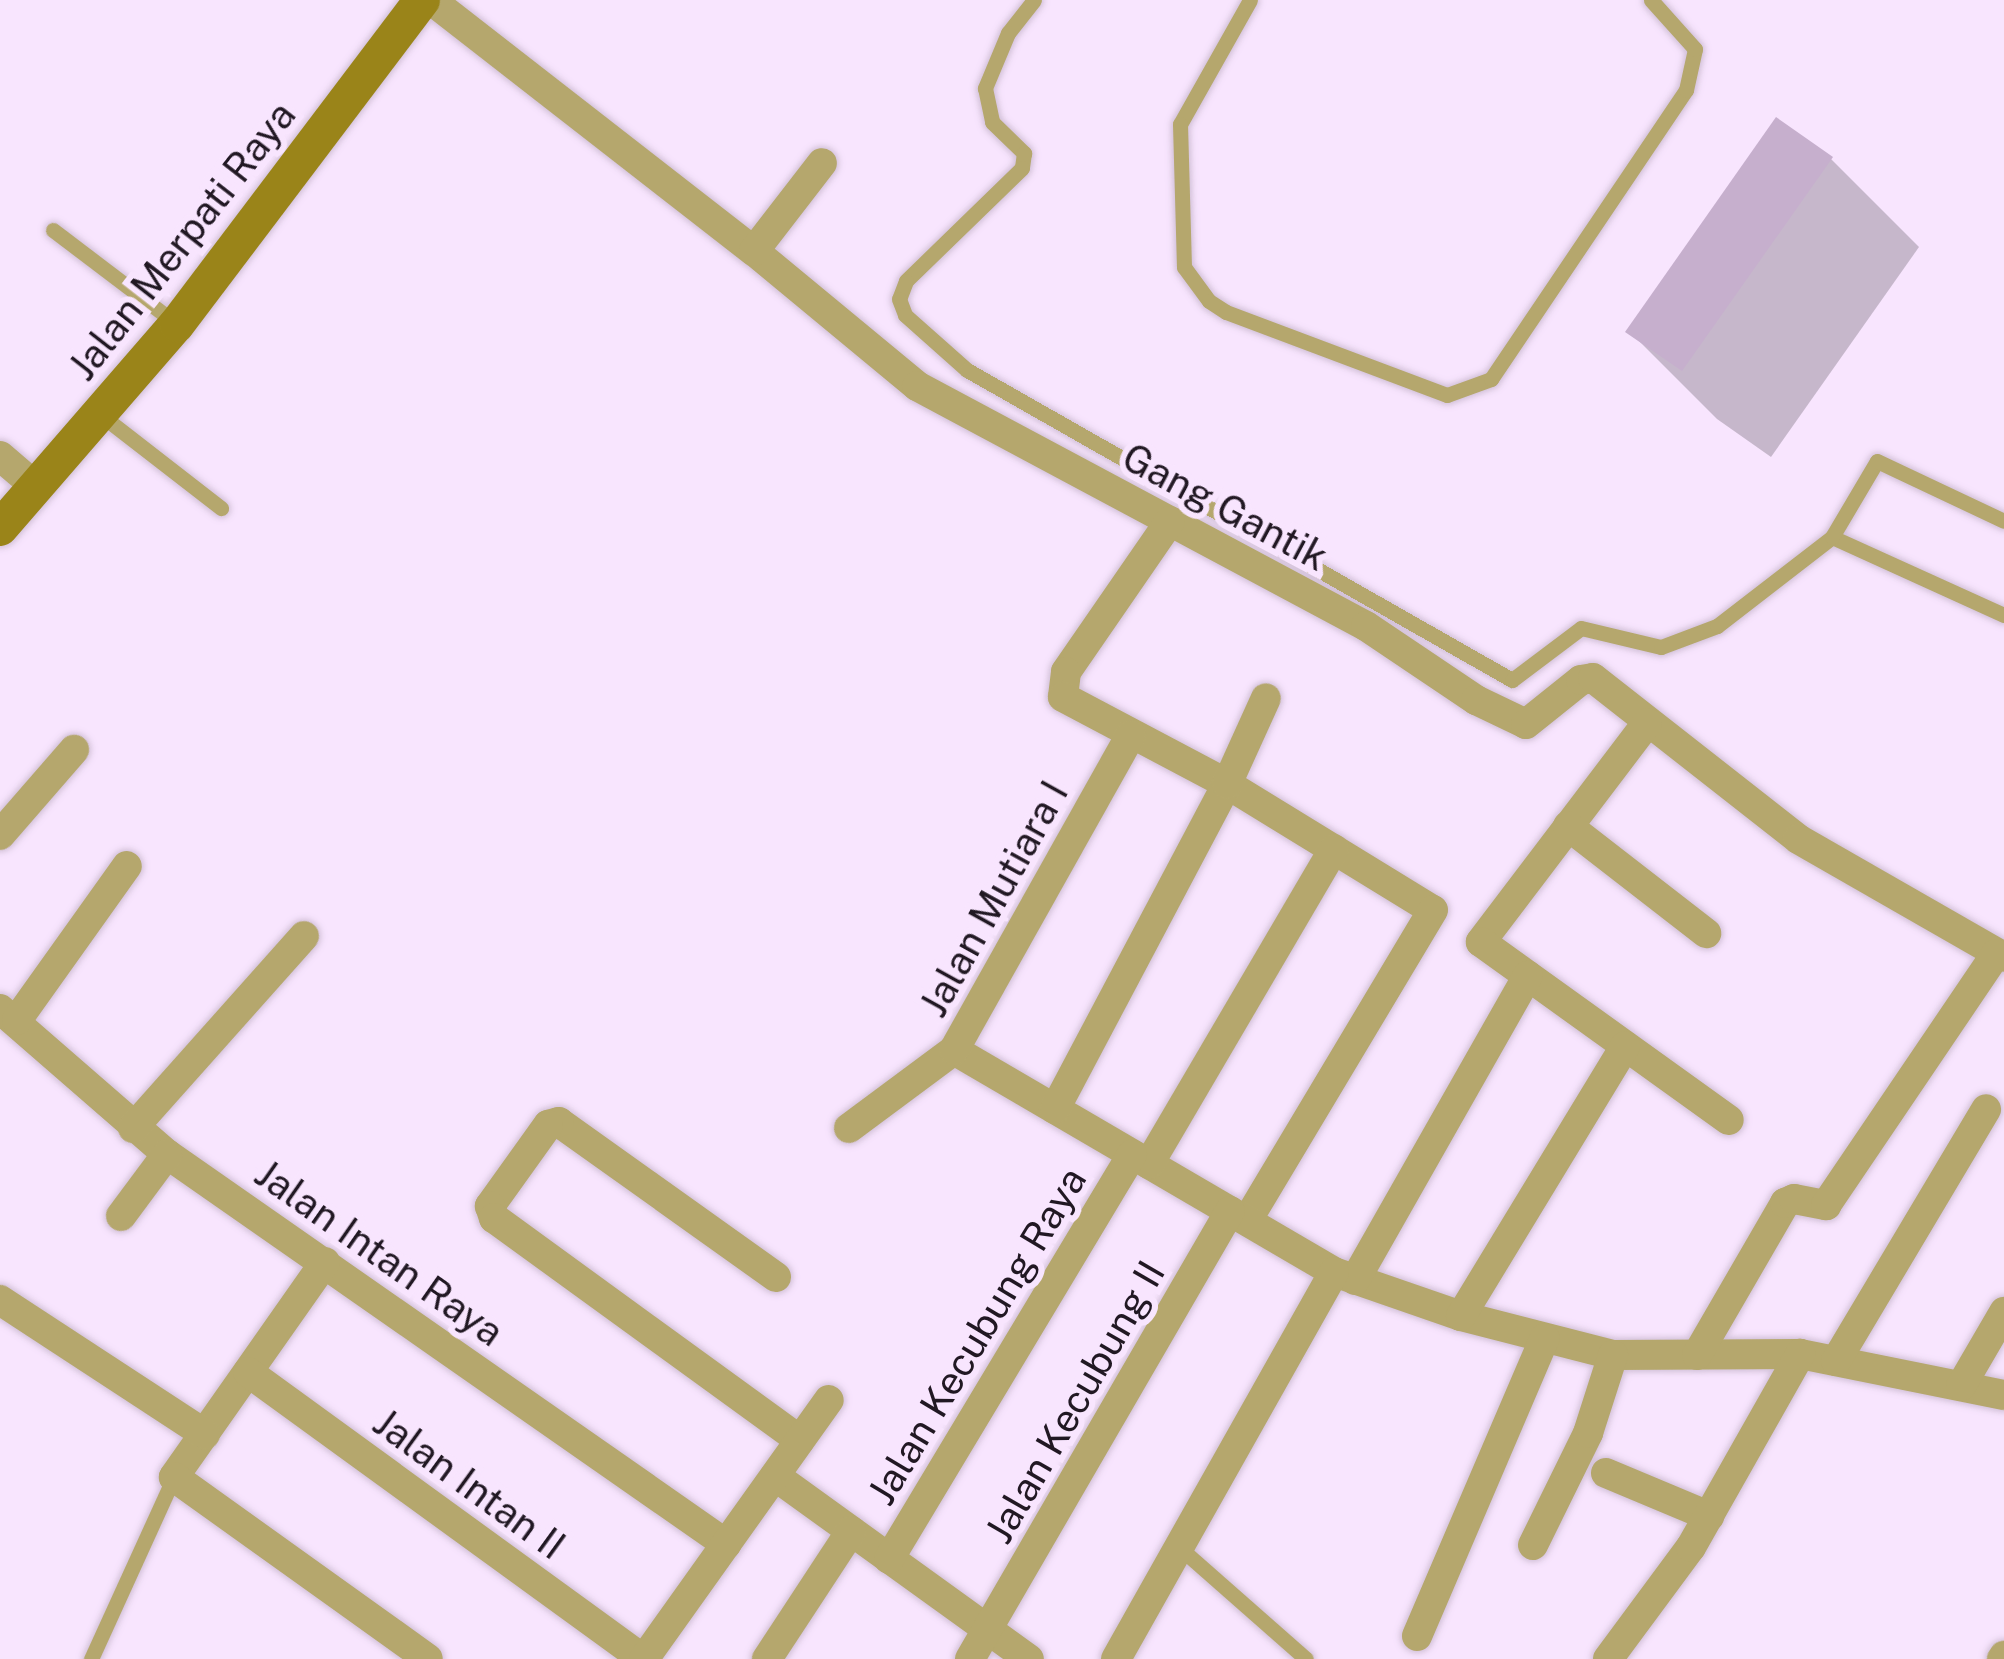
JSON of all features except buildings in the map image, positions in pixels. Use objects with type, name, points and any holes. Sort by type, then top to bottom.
[{"type":"main road","name":"Jalan Merpati Raya","points":[[0,528],[176,324],[426,0]]},
{"type":"street","name":"Gang Gantik","points":[[426,0],[754,251],[917,386],[1366,626],[1476,700],[1526,724],[1588,677],[1798,839],[2000,955]]},
{"type":"street","points":[[754,251],[822,164]]},
{"type":"street","points":[[0,456],[35,486]]},
{"type":"street","points":[[1171,521],[1061,682],[1063,697],[1227,784],[1334,848]]},
{"type":"street","points":[[1055,1109],[1227,784],[1266,698]]},
{"type":"street","points":[[1647,723],[1481,942],[1729,1120]]},
{"type":"street","name":"Jalan Mutiara I","points":[[849,1128],[954,1050],[1131,735]]},
{"type":"street","points":[[0,835],[74,750]]},
{"type":"street","points":[[1568,826],[1706,933]]},
{"type":"street","name":"Jalan Kecubung II","points":[[970,1659],[1239,1216],[1433,910],[1334,848]]},
{"type":"street","name":"Jalan Kecubung Raya","points":[[889,1559],[1334,848]]},
{"type":"street","points":[[9,1015],[127,866]]},
{"type":"street","points":[[133,1128],[304,935]]},
{"type":"street","points":[[1697,1355],[1784,1203],[1794,1199],[1826,1205],[2000,955]]},
{"type":"street","points":[[1116,1659],[1179,1547],[1528,976]]},
{"type":"street","name":"Jalan Intan Raya","points":[[9,1015],[167,1154],[726,1544]]},
{"type":"street","points":[[1461,1316],[1625,1046]]},
{"type":"street","points":[[954,1050],[1344,1276],[1461,1316],[1613,1354],[1800,1354],[2004,1395]]},
{"type":"street","points":[[1836,1360],[1986,1109]]},
{"type":"street","points":[[776,1277],[566,1124],[548,1125],[493,1198],[494,1218],[800,1440]]},
{"type":"street","points":[[121,1216],[167,1154]]},
{"type":"street","points":[[326,1262],[174,1477],[428,1659]]},
{"type":"street","points":[[0,1300],[205,1434]]},
{"type":"street","points":[[1961,1386],[2004,1312]]},
{"type":"street","points":[[1418,1636],[1545,1338]]},
{"type":"street","points":[[1533,1545],[1588,1433],[1613,1354]]},
{"type":"street","points":[[1607,1659],[1709,1516],[1800,1354]]},
{"type":"street","name":"Jalan Intan II","points":[[248,1372],[643,1659]]},
{"type":"street","points":[[643,1659],[829,1400]]},
{"type":"street","points":[[1606,1472],[1709,1516]]},
{"type":"street","points":[[775,1476],[1029,1659]]},
{"type":"street","points":[[767,1659],[851,1531]]},
{"type":"lane","points":[[1034,0],[1008,33],[985,88],[992,122],[1024,152],[1022,168],[906,281],[899,299],[905,315],[967,370],[1511,680],[1581,628],[1661,647],[1717,626],[1832,537],[1877,461],[2004,521]]},
{"type":"lane","points":[[1250,0],[1180,124],[1184,267],[1209,301],[1226,312],[1447,395],[1491,379],[1686,90],[1695,49],[1652,0]]},
{"type":"lane","points":[[53,230],[176,324]]},
{"type":"lane","points":[[98,413],[221,508]]},
{"type":"lane","points":[[1832,537],[2004,615]]},
{"type":"lane","points":[[91,1659],[174,1477]]},
{"type":"lane","points":[[1179,1547],[1306,1659]]}]
